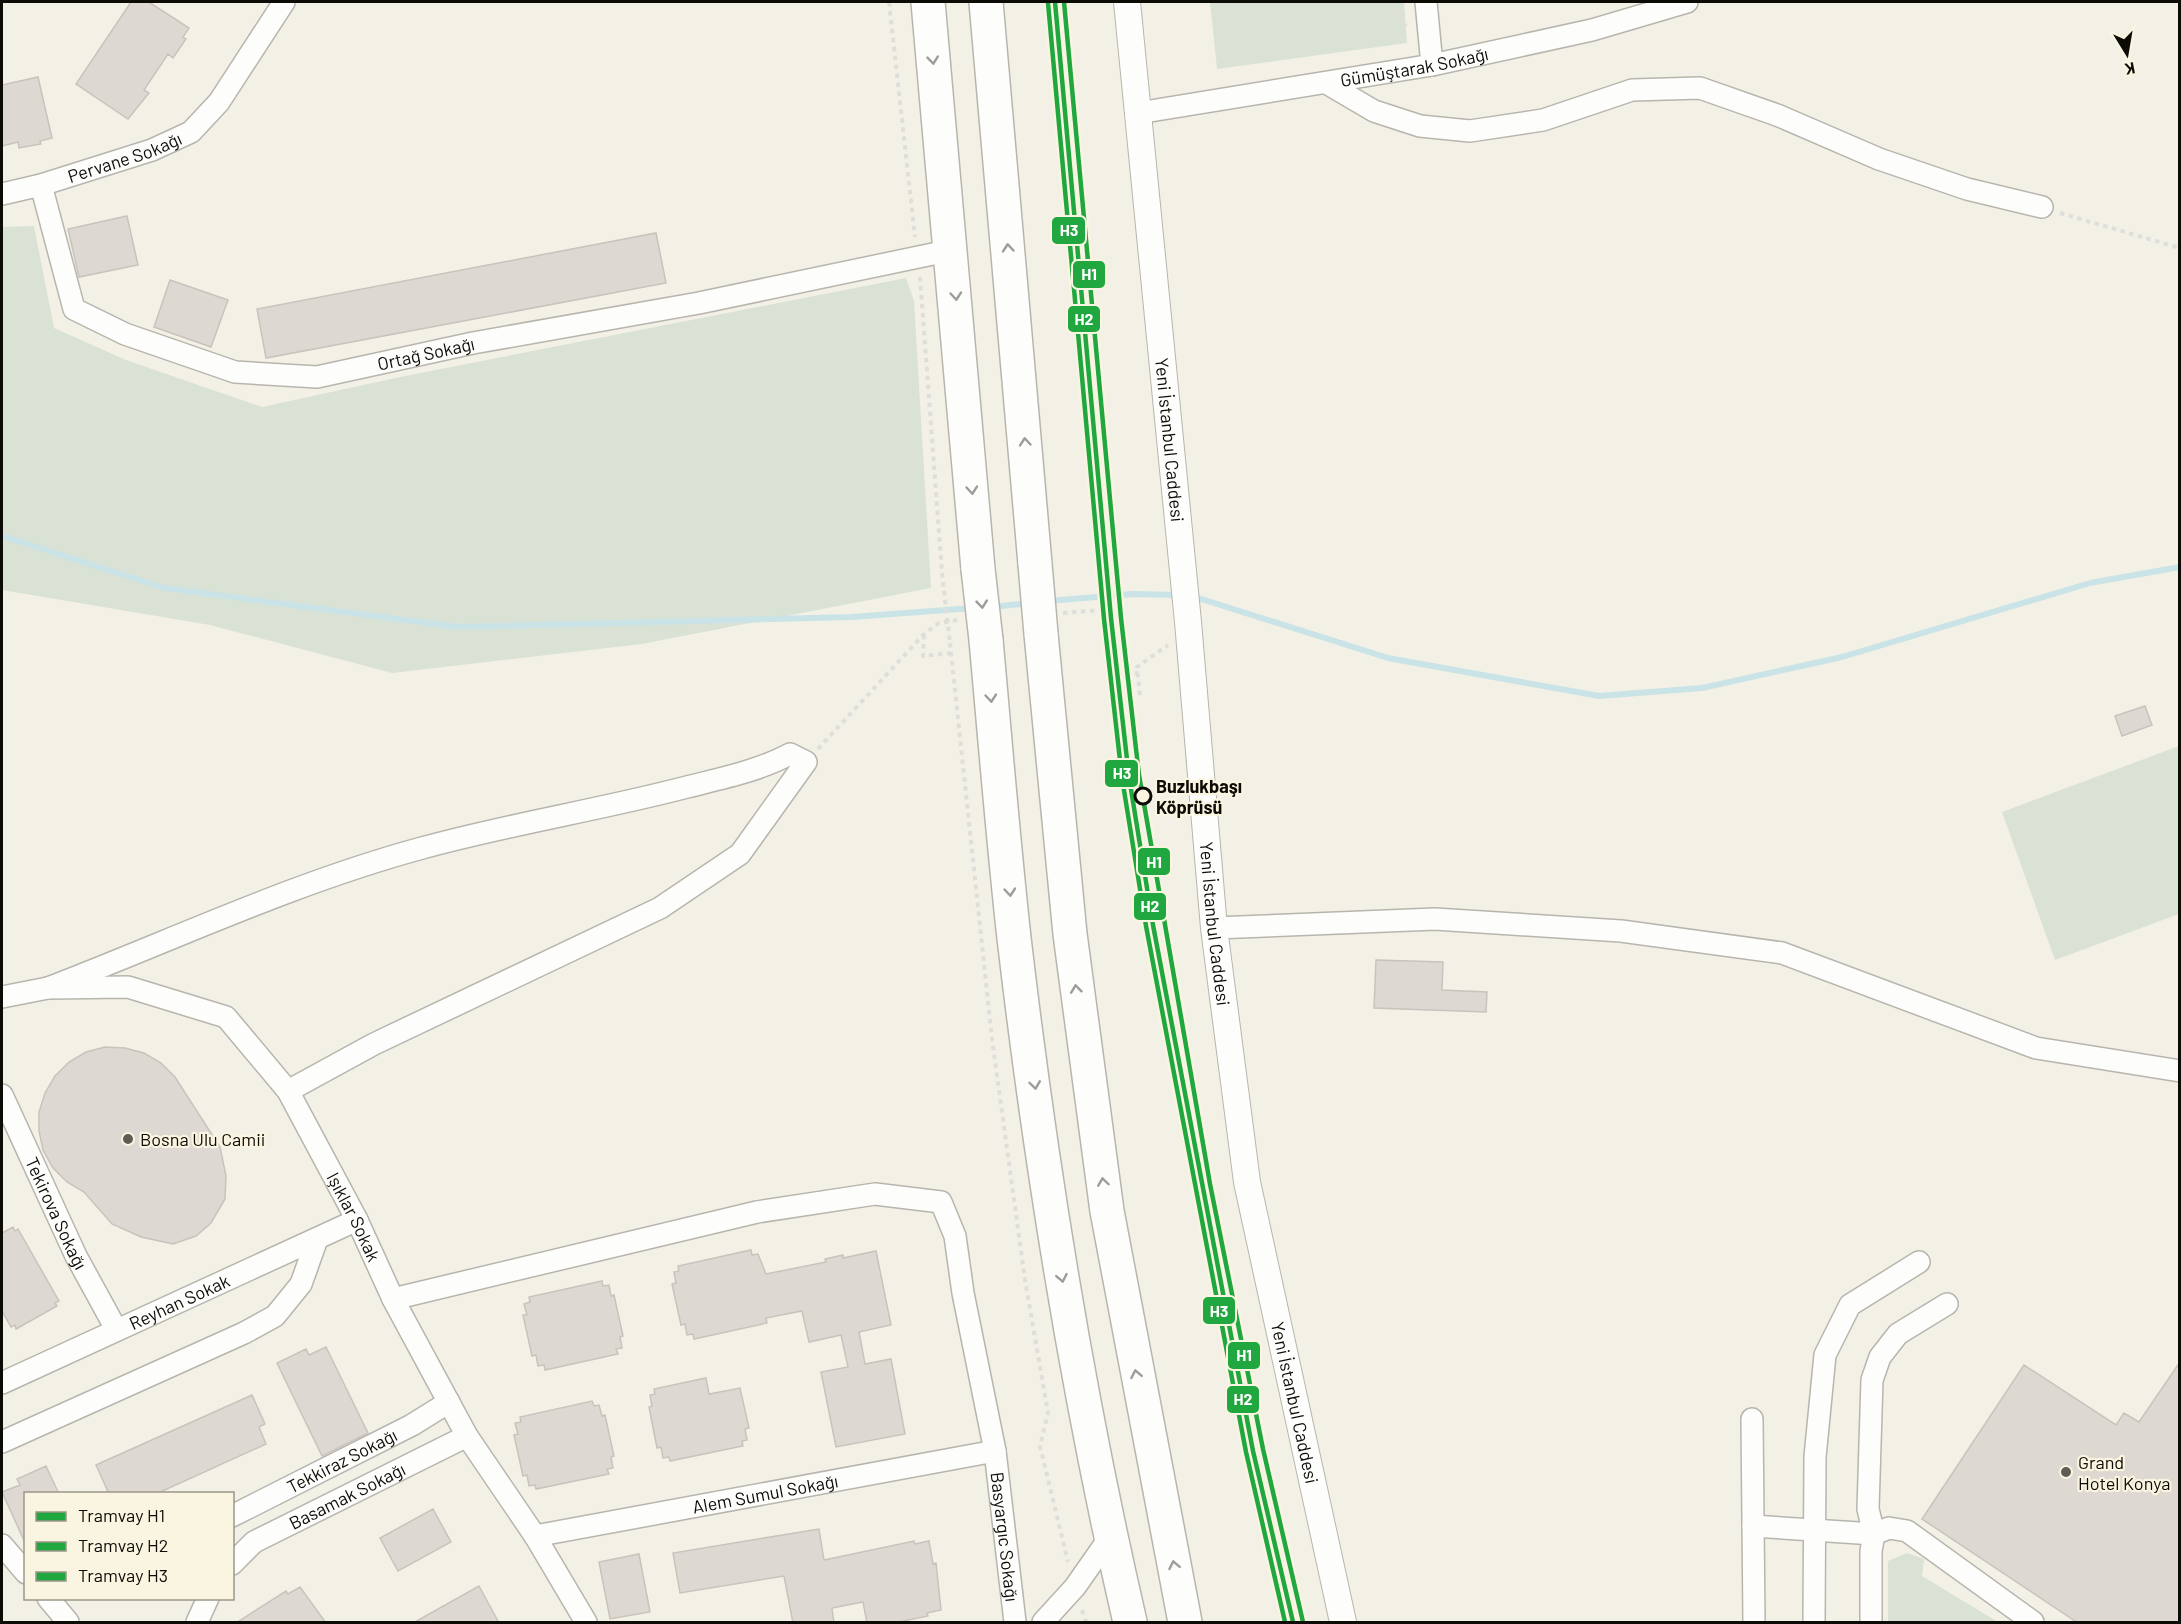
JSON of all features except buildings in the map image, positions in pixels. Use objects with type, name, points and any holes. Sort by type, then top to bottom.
[{"type":"highway","points":[[928,2],[952,250],[978,569],[976,630],[1014,938],[1057,1252],[1110,1537],[1130,1623]]},
{"type":"highway","points":[[986,2],[1035,564],[1050,624],[1070,934],[1107,1211],[1185,1623]]},
{"type":"street","name":"Pervane Sokağı","points":[[41,185],[152,150],[190,132],[219,102],[285,2]]},
{"type":"street","name":"Yeni İstanbul Caddesi","points":[[1126,2],[1184,581],[1214,928],[1247,1182],[1343,1623]]},
{"type":"street","points":[[1426,2],[1432,64]]},
{"type":"street","name":"Gümüştarak Sokağı","points":[[1138,113],[1328,84],[1432,64],[1592,30],[1656,7],[1687,2]]},
{"type":"street","points":[[1328,84],[1374,111],[1411,123],[1470,131],[1543,120],[1632,90],[1700,88],[1777,115],[1890,163],[1967,189],[2042,207]]},
{"type":"street","points":[[2,194],[41,185]]},
{"type":"street","name":"Ortağ Sokağı","points":[[41,185],[74,309],[125,334],[235,372],[317,377],[473,343],[699,303],[952,250]]},
{"type":"street","points":[[48,988],[167,942],[238,909],[373,861],[673,791],[766,766],[790,754],[806,762],[740,854],[660,908],[374,1044],[288,1091]]},
{"type":"street","points":[[1214,928],[1436,919],[1621,931],[1782,953],[2036,1048],[2180,1071]]},
{"type":"street","name":"Işıklar Sokak","points":[[2,997],[48,988],[128,987],[226,1017],[288,1091],[357,1220],[393,1299],[467,1436],[535,1536],[586,1623]]},
{"type":"street","name":"Tekirova Sokağı","points":[[2,1095],[76,1256],[116,1329]]},
{"type":"street","name":"Basyargıc Sokağı","points":[[393,1299],[757,1212],[875,1194],[941,1202],[955,1236],[963,1293],[995,1452],[1015,1623]]},
{"type":"street","name":"Reyhan Sokak","points":[[2,1383],[357,1220]]},
{"type":"street","points":[[2,1442],[243,1333],[275,1316],[301,1284],[317,1239]]},
{"type":"street","points":[[1814,1623],[1815,1457],[1825,1354],[1850,1305],[1919,1262]]},
{"type":"street","points":[[1871,1623],[1871,1551],[1874,1534],[1868,1509],[1872,1380],[1880,1357],[1898,1334],[1947,1304]]},
{"type":"street","name":"Tekkiraz Sokağı","points":[[234,1515],[412,1425],[449,1402]]},
{"type":"street","points":[[1752,1419],[1754,1623]]},
{"type":"street","name":"Basamak Sokağı","points":[[234,1562],[254,1542],[467,1436]]},
{"type":"street","name":"Alem Sumul Sokağı","points":[[535,1536],[995,1452]]},
{"type":"street","points":[[1753,1526],[1874,1534],[1889,1528],[1907,1531],[2034,1623]]},
{"type":"street","points":[[1043,1623],[1075,1587],[1110,1537]]},
{"type":"street","points":[[2,1545],[24,1571]]},
{"type":"street","points":[[197,1623],[208,1600]]},
{"type":"street","points":[[57,1601],[68,1623]]},
{"type":"path","points":[[889,2],[907,182],[918,257],[942,573],[992,1039],[1025,1280],[1048,1413],[1040,1446],[1086,1623]]},
{"type":"path","points":[[1223,57],[1248,2]]},
{"type":"path","points":[[2042,207],[2180,248]]},
{"type":"path","points":[[1050,624],[1101,610],[1111,700]]},
{"type":"path","points":[[806,762],[924,634],[939,623],[976,630]]},
{"type":"path","points":[[1140,695],[1137,667],[1188,626]]},
{"type":"path","points":[[924,634],[923,657],[951,653]]},
{"type":"path","points":[[1108,676],[1138,673]]},
{"type":"shaded area","points":[[1210,2],[1404,2],[1407,43],[1217,69]]},
{"type":"shaded area","points":[[34,226],[54,328],[126,360],[262,407],[400,377],[906,278],[914,301],[931,588],[642,644],[392,673],[210,625],[2,590],[2,227]]},
{"type":"shaded area","points":[[2179,746],[2179,914],[2055,960],[2002,812]]},
{"type":"shaded area","points":[[1907,1553],[1924,1559],[1922,1576],[1998,1622],[1888,1622],[1888,1561]]},
{"type":"waterway","points":[[2,536],[164,588],[458,627],[852,617],[973,608]]},
{"type":"waterway","points":[[1192,596],[1388,658],[1599,696],[1702,688],[1842,657],[2090,583],[2180,567]]},
{"type":"waterway","points":[[1049,601],[1132,594],[1179,595]]},
{"type":"waterway","points":[[992,607],[1029,603]]},
{"type":"tram line","name":"H2","points":[[1055,2],[1111,618],[1129,777],[1153,925],[1253,1451],[1293,1622]]},
{"type":"tram line","name":"H1","points":[[1064,2],[1121,618],[1139,775],[1210,1184],[1263,1449],[1303,1622]]},
{"type":"tram line","name":"H3","points":[[1048,3],[1104,619],[1122,778],[1146,926],[1246,1452],[1285,1622]]},
{"type":"place","name":"Buzlukbaşı Köprüsü","points":[[1143,796]]},
{"type":"place","name":"Bosna Ulu Camii","points":[[128,1139]]},
{"type":"place","name":"Grand Hotel Konya","points":[[2066,1472]]}]
